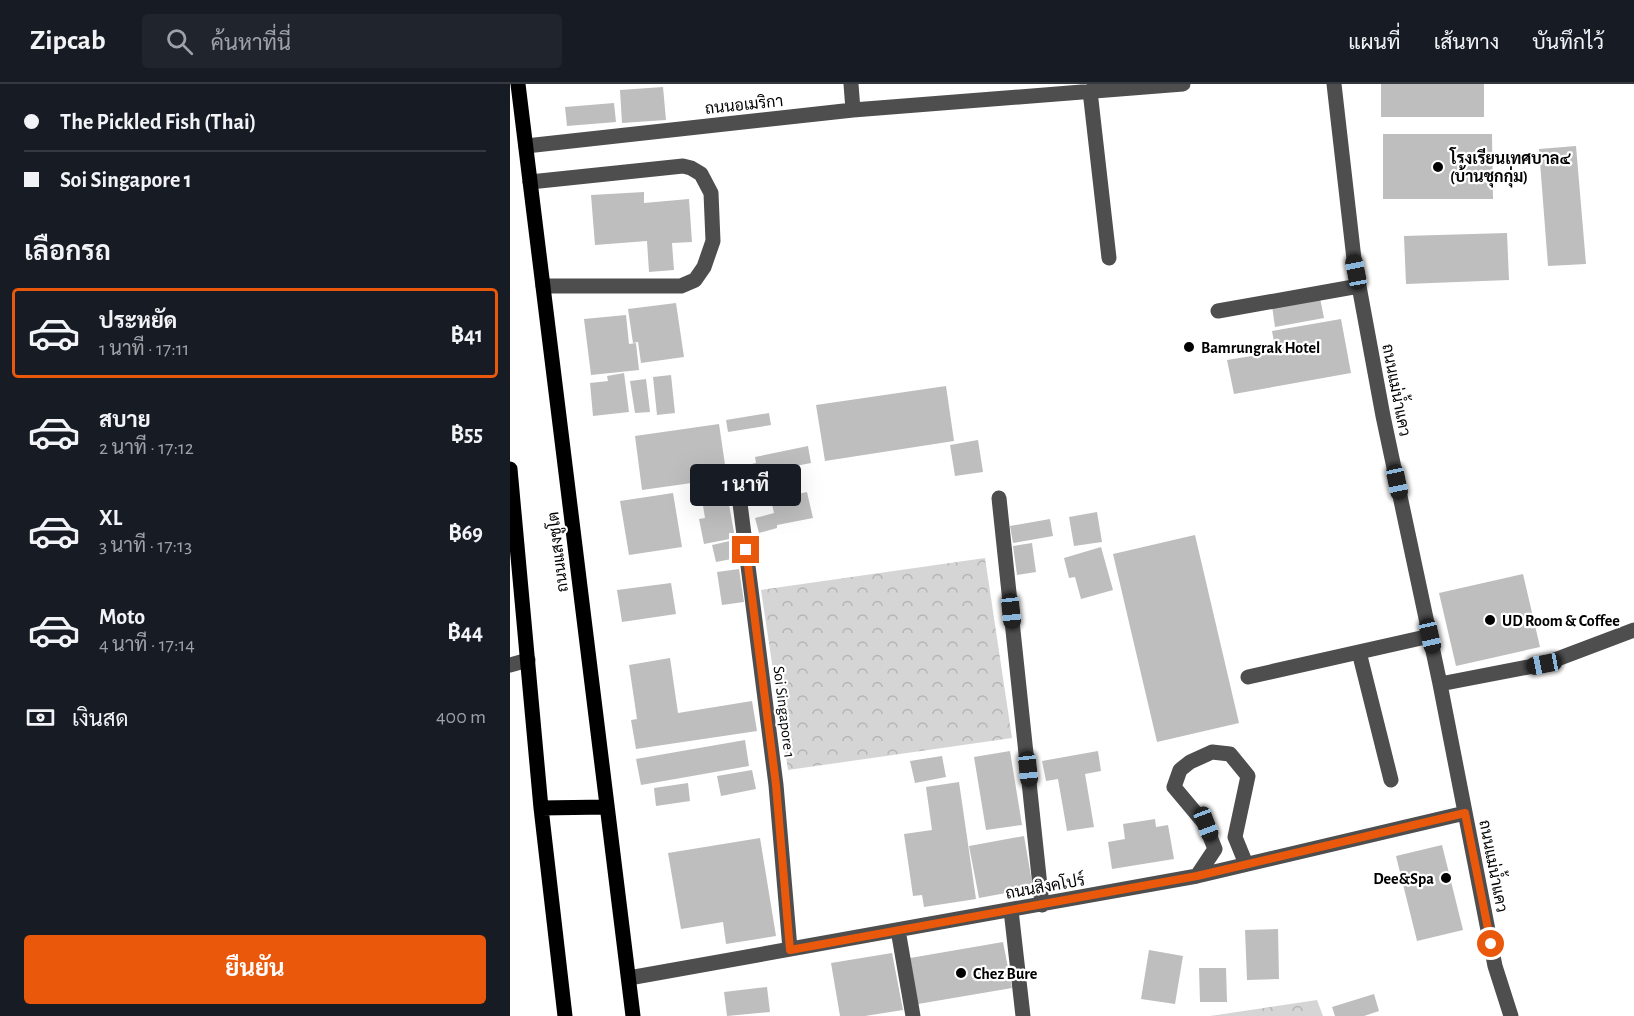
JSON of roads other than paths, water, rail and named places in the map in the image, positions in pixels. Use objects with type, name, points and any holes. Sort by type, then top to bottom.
[{"type":"main road","name":"ถนนแสงชูโต","points":[[518,84],[633,1016]]},
{"type":"main road","points":[[510,469],[541,808],[565,1016]]},
{"type":"main road","points":[[541,808],[606,807]]},
{"type":"street","points":[[851,84],[853,110]]},
{"type":"street","name":"ถนนอเมริกา","points":[[526,146],[853,110],[1181,84]]},
{"type":"street","name":"ถนนแม่น้ำแคว","points":[[1334,84],[1354,259],[1383,417],[1440,684],[1495,966],[1512,1016]]},
{"type":"street","points":[[1090,91],[1109,258]]},
{"type":"street","points":[[530,182],[683,165],[701,174],[711,194],[713,241],[704,267],[695,280],[681,286],[543,286]]},
{"type":"street","points":[[1218,311],[1359,286]]},
{"type":"street","name":"Soi Singapore 1","points":[[736,480],[776,785],[790,950]]},
{"type":"street","points":[[999,498],[1042,905]]},
{"type":"street","points":[[1440,684],[1544,664],[1634,630]]},
{"type":"street","points":[[1248,677],[1430,636]]},
{"type":"street","points":[[1359,652],[1391,780]]},
{"type":"street","points":[[510,665],[528,660]]},
{"type":"street","points":[[1197,876],[1215,849],[1206,824],[1174,787],[1180,770],[1190,762],[1212,752],[1230,754],[1248,777],[1236,837],[1246,864]]},
{"type":"street","name":"ถนนสิงคโปร์","points":[[629,978],[1197,876],[1465,813]]},
{"type":"street","points":[[1011,910],[1023,1016]]},
{"type":"street","points":[[898,930],[913,1016]]},
{"type":"place","name":"โรงเรียนเทศบาล๔ (บ้านชุกกุ่ม)","points":[[1438,167]]},
{"type":"place","name":"Bamrungrak Hotel","points":[[1189,347]]},
{"type":"place","name":"UD Room & Coffee","points":[[1490,620]]},
{"type":"place","name":"Dee&Spa","points":[[1446,878]]},
{"type":"place","name":"Chez Bure","points":[[961,973]]}]
